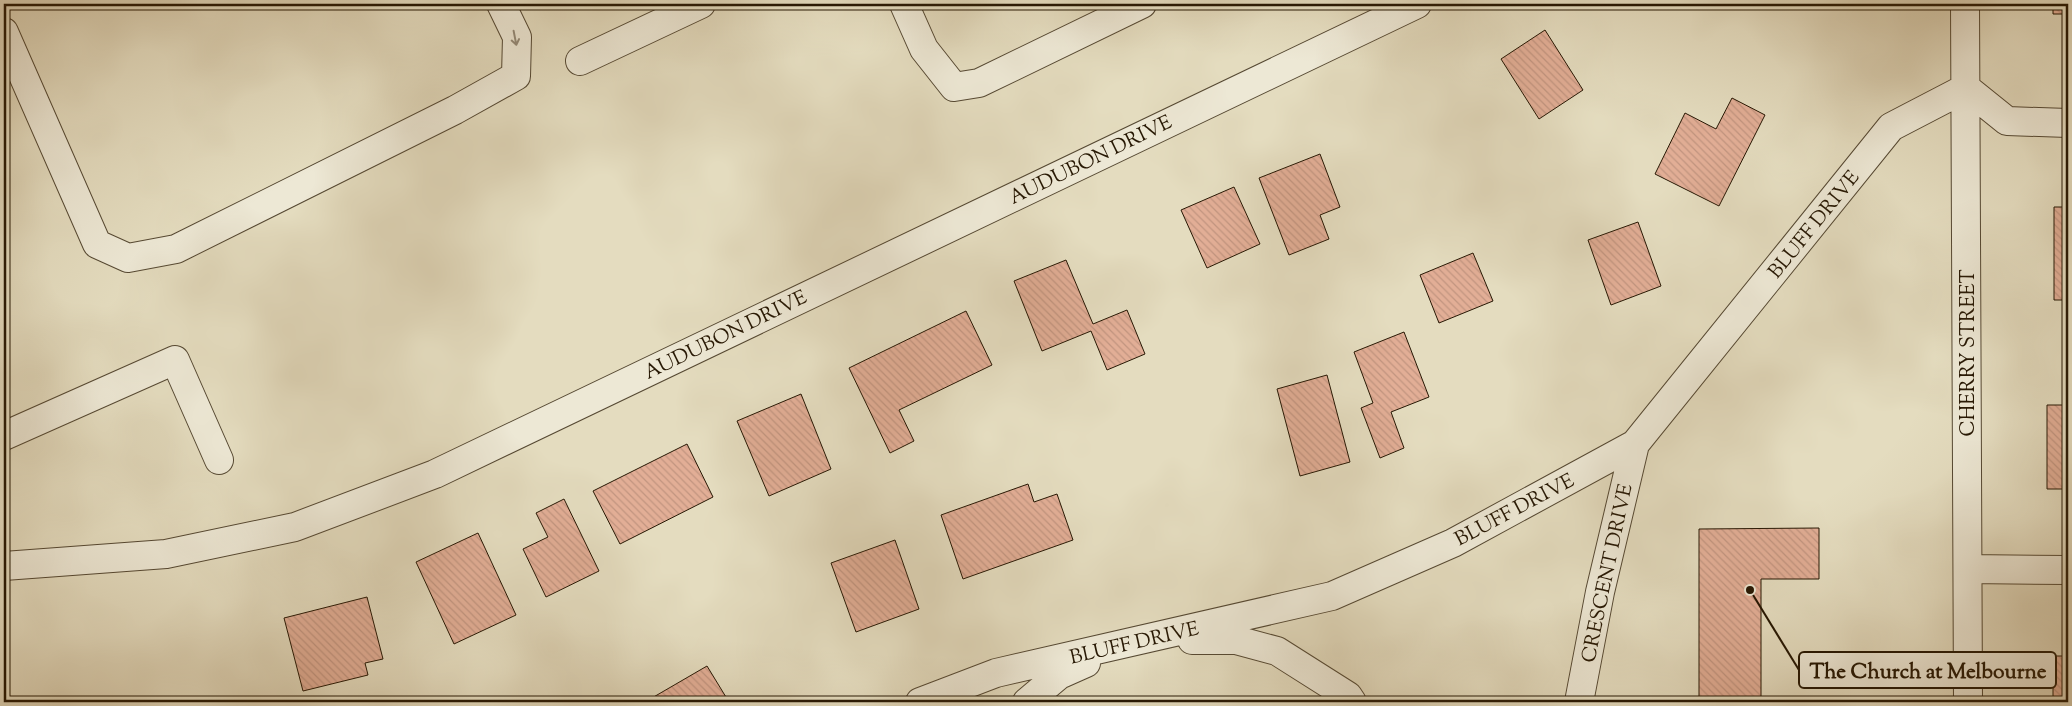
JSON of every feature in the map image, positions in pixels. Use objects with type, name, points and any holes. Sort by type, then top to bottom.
[{"type":"street","points":[[4,32],[97,244],[128,258],[176,249],[446,114],[516,76],[517,37],[501,4]]},
{"type":"street","points":[[580,61],[701,4]]},
{"type":"street","points":[[904,4],[924,49],[954,87],[979,83],[1142,4]]},
{"type":"street","name":"AUDUBON DRIVE","points":[[4,566],[166,554],[286,529],[435,474],[1417,4]]},
{"type":"street","name":"CHERRY STREET","points":[[1965,4],[1968,702]]},
{"type":"street","points":[[1966,88],[2007,121],[2068,123]]},
{"type":"street","name":"BLUFF DRIVE","points":[[920,702],[996,672],[1332,596],[1453,543],[1635,444],[1891,127],[1966,88]]},
{"type":"street","points":[[4,436],[175,360],[219,460]]},
{"type":"street","name":"CRESCENT DRIVE","points":[[1579,702],[1600,592],[1635,444]]},
{"type":"street","points":[[1968,569],[2068,570]]},
{"type":"street","points":[[1027,702],[1060,674],[1138,641],[1236,640],[1278,651],[1348,696],[1352,702]]},
{"type":"building","points":[[2053,4],[2068,4],[2068,14],[2053,14]]},
{"type":"building","points":[[1545,30],[1583,90],[1539,119],[1501,59]]},
{"type":"building","points":[[1732,98],[1765,115],[1719,206],[1655,174],[1685,113],[1716,129]]},
{"type":"building","points":[[1320,154],[1340,207],[1320,215],[1329,239],[1289,255],[1259,178]]},
{"type":"building","points":[[1234,187],[1260,244],[1207,268],[1181,210]]},
{"type":"building","points":[[2054,207],[2068,207],[2068,300],[2054,300]]},
{"type":"building","points":[[1638,222],[1661,286],[1611,305],[1588,240]]},
{"type":"building","points":[[1473,253],[1493,301],[1439,323],[1420,275]]},
{"type":"building","points":[[1066,260],[1093,324],[1127,310],[1145,354],[1107,370],[1091,331],[1042,351],[1014,281]]},
{"type":"building","points":[[966,311],[992,365],[899,410],[914,441],[890,453],[849,368]]},
{"type":"building","points":[[1404,332],[1429,397],[1391,412],[1404,448],[1380,458],[1361,408],[1373,403],[1354,352]]},
{"type":"building","points":[[1327,375],[1350,462],[1300,476],[1277,389]]},
{"type":"building","points":[[801,394],[831,469],[769,496],[737,421]]},
{"type":"building","points":[[2047,405],[2068,405],[2068,489],[2047,489]]},
{"type":"building","points":[[687,444],[713,497],[620,544],[593,491]]},
{"type":"building","points":[[1028,484],[1034,502],[1057,494],[1073,540],[963,579],[941,515]]},
{"type":"building","points":[[564,499],[599,571],[546,597],[523,549],[548,537],[536,513]]},
{"type":"building","points":[[1819,528],[1819,579],[1761,579],[1761,702],[1699,702],[1699,529]]},
{"type":"building","points":[[478,533],[516,615],[454,644],[416,562]]},
{"type":"building","points":[[895,540],[919,609],[856,632],[831,563]]},
{"type":"building","points":[[367,597],[383,659],[365,663],[368,675],[303,691],[284,618]]},
{"type":"building","points":[[2053,656],[2068,656],[2068,702],[2053,702]]},
{"type":"building","points":[[707,666],[729,702],[645,702]]},
{"type":"building","points":[[31,698],[31,702],[4,702],[4,699]]},
{"type":"place","name":"The Church at Melbourne","points":[[1750,590]]}]
